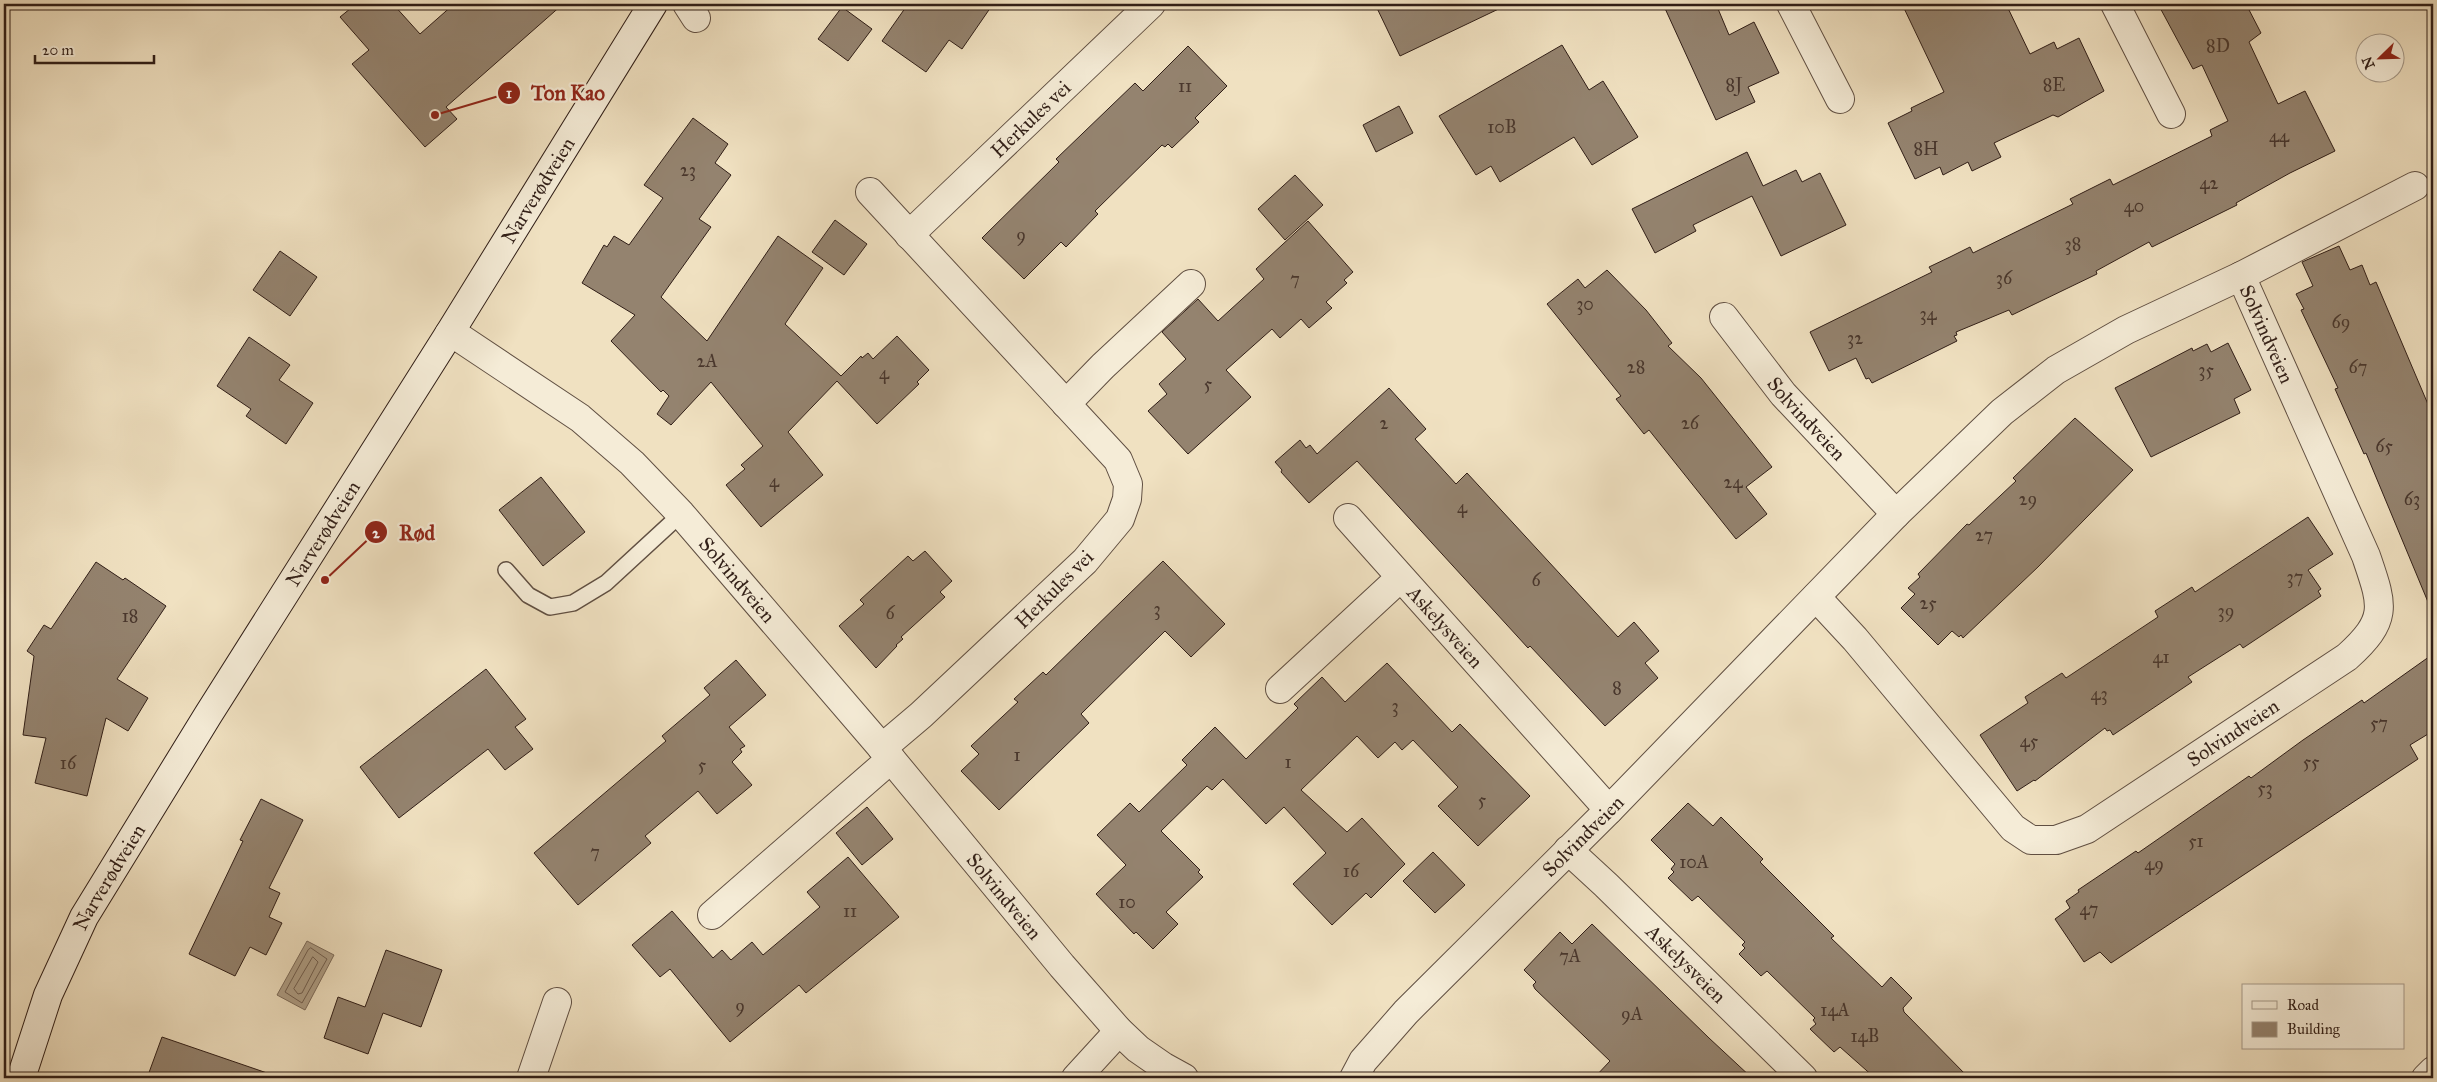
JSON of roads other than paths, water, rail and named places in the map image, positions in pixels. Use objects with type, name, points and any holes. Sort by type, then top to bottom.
[{"type":"street","name":"Narverødveien","points":[[21,1078],[48,995],[84,917],[208,715],[449,334],[653,4]]},
{"type":"street","name":"Herkules vei","points":[[909,235],[1151,4]]},
{"type":"street","points":[[1791,4],[1840,99]]},
{"type":"street","points":[[2115,4],[2171,114]]},
{"type":"street","name":"Solvindveien","points":[[1354,1078],[1363,1061],[1406,1012],[1609,810],[1896,514],[2002,412],[2056,370],[2126,330],[2241,276],[2415,186]]},
{"type":"street","name":"Herkules vei","points":[[870,192],[1118,460],[1128,484],[1127,499],[1120,519],[1071,574],[928,708],[887,754]]},
{"type":"street","name":"Solvindveien","points":[[1816,597],[1855,639],[2013,828],[2030,840],[2056,840],[2088,829],[2347,657],[2368,639],[2377,620],[2380,605],[2377,588],[2366,556],[2241,276]]},
{"type":"street","points":[[1066,404],[1103,366],[1191,284]]},
{"type":"street","name":"Solvindveien","points":[[1724,316],[1784,394],[1896,514]]},
{"type":"street","name":"Solvindveien","points":[[449,334],[460,338],[580,418],[632,463],[681,514],[887,754],[1062,966],[1119,1031],[1138,1049],[1184,1078]]},
{"type":"street","name":"Askelysveien","points":[[1348,518],[1609,810]]},
{"type":"street","name":"Askelysveien","points":[[1280,689],[1400,578]]},
{"type":"street","points":[[712,915],[887,754]]},
{"type":"street","name":"Askelysveien","points":[[1568,850],[1803,1078]]},
{"type":"street","points":[[531,1078],[557,1002]]},
{"type":"street","points":[[1076,1078],[1119,1031]]},
{"type":"street","points":[[2426,1078],[2433,1071]]},
{"type":"lane","points":[[506,570],[528,595],[550,608],[573,603],[606,583],[681,514]]},
{"type":"water","points":[[307,941],[334,955],[305,1010],[277,995]]},
{"type":"place","name":"Ton Kao","points":[[435,115]]},
{"type":"place","name":"Rød","points":[[325,580]]}]
